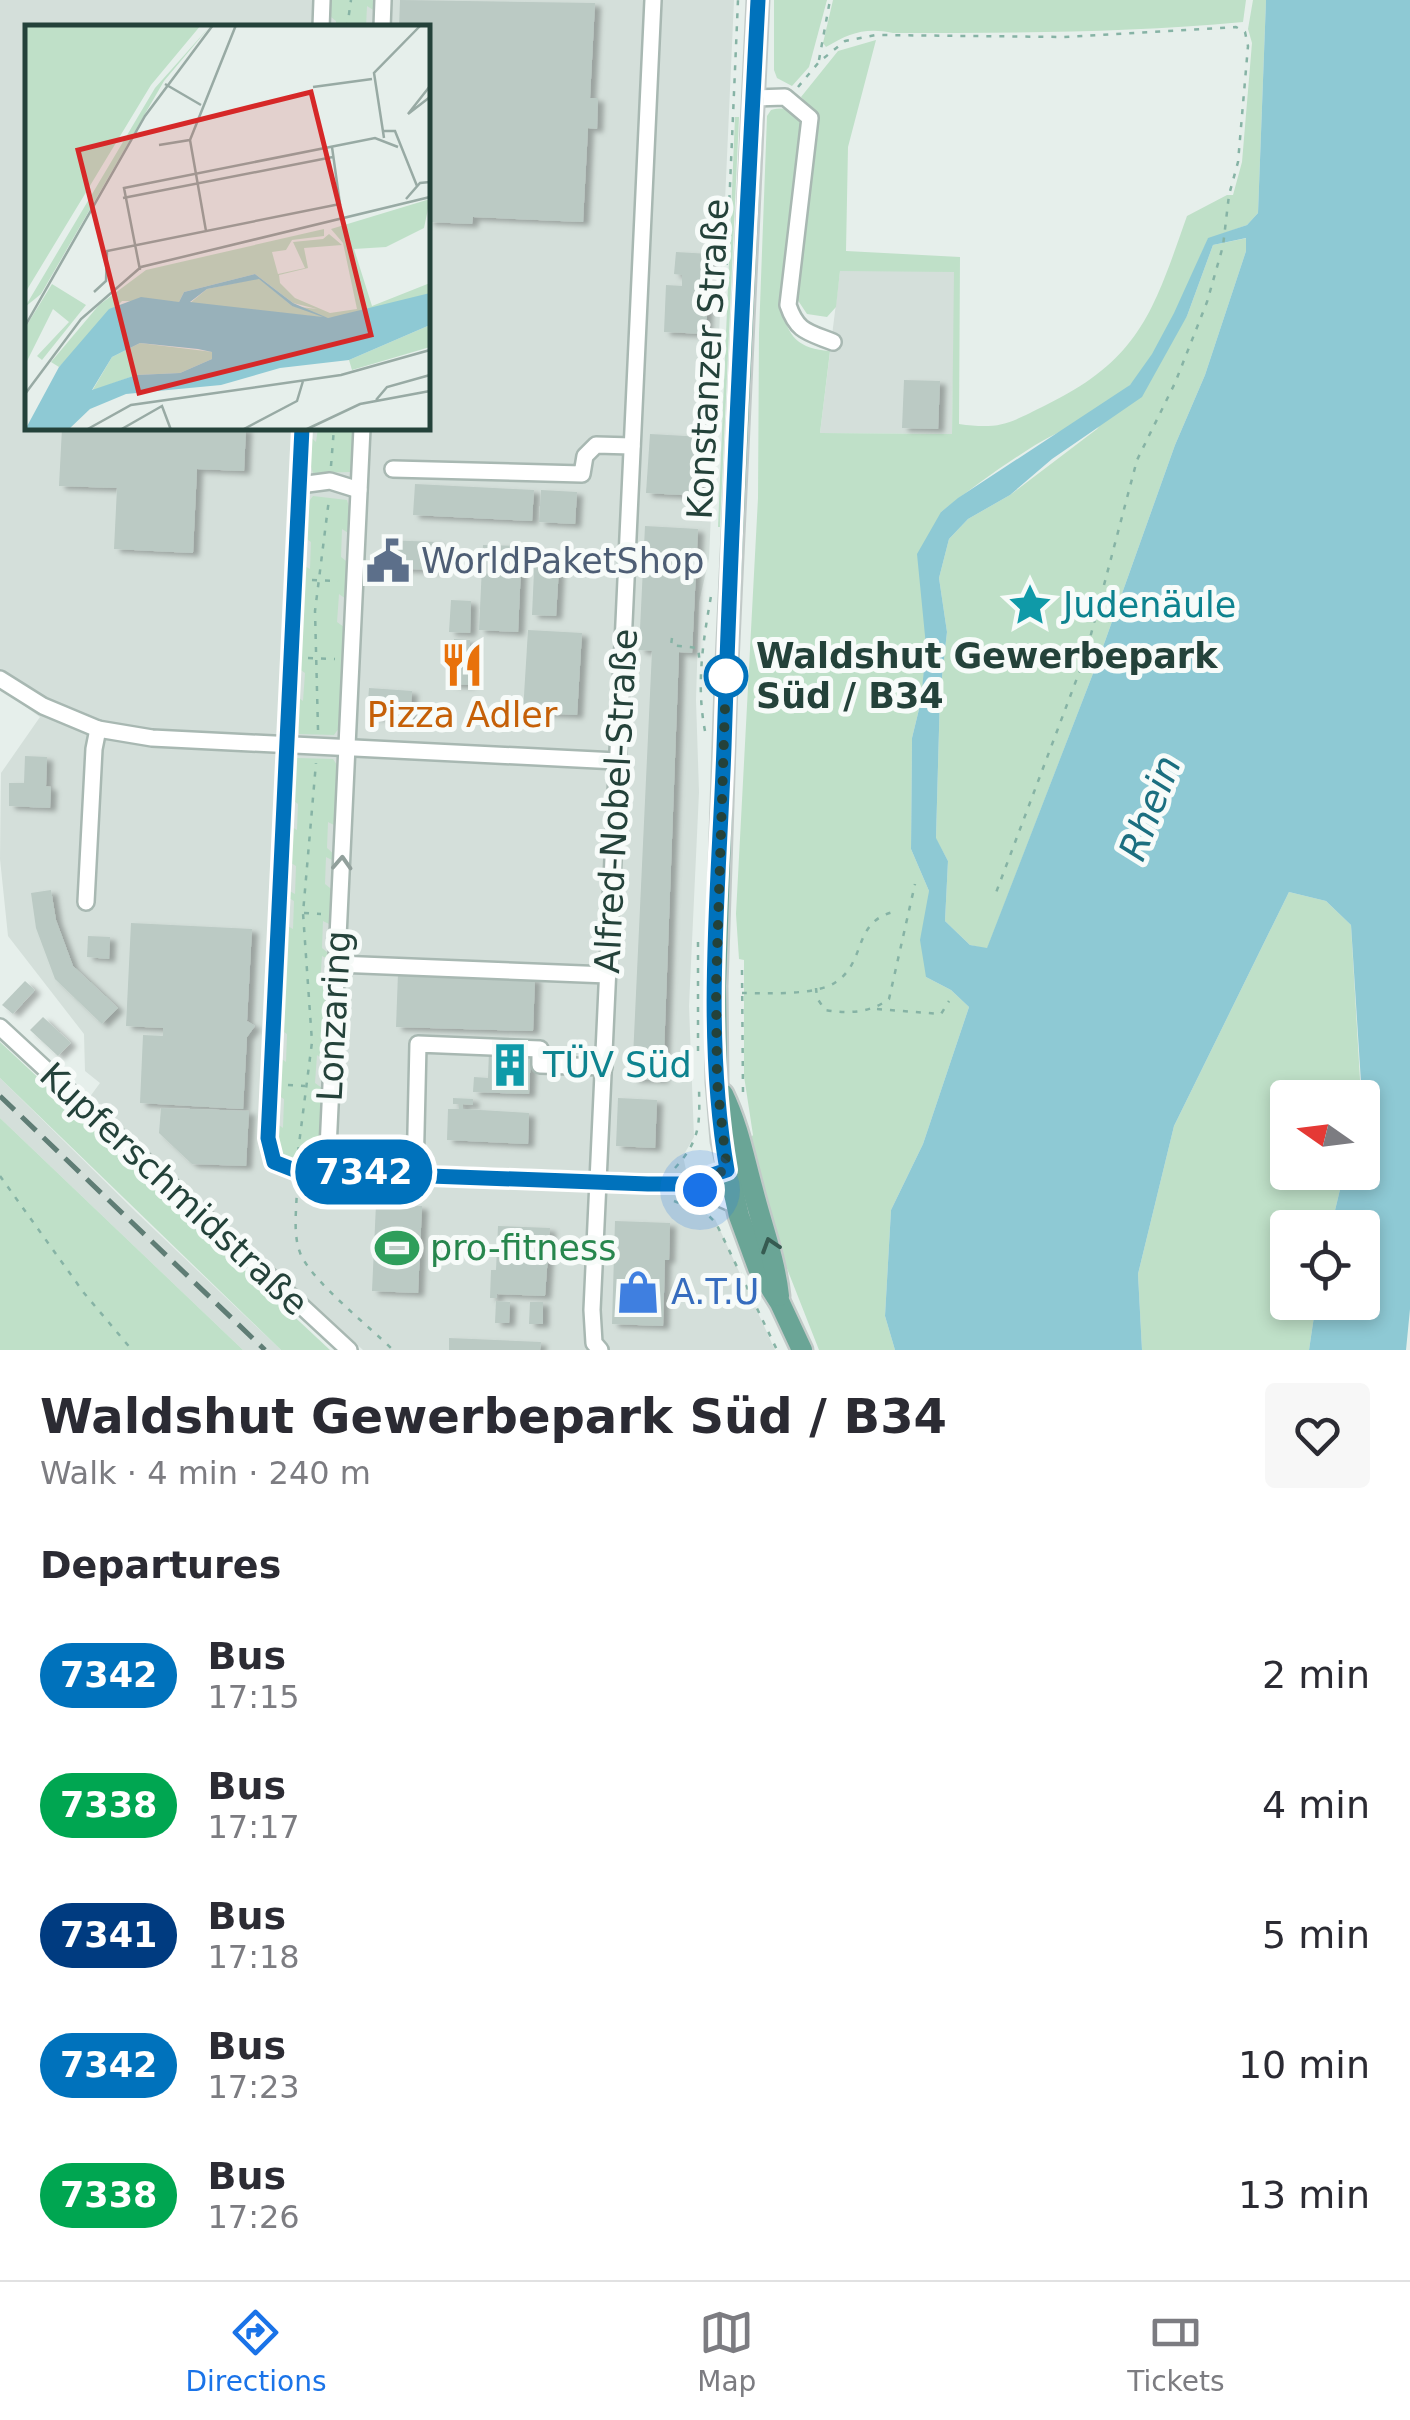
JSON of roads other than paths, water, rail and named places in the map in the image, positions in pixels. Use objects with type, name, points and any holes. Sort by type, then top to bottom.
[{"type":"main road","name":"Konstanzer Straße","points":[[758,0],[726,684],[716,986],[717,1082],[727,1170],[736,1205],[758,1268],[802,1350]]},
{"type":"main road","name":"Konstanzer Straße","points":[[717,1082],[737,1124],[752,1190],[775,1259],[780,1303]]},
{"type":"street","points":[[321,25],[322,0]]},
{"type":"street","name":"Alfred-Nobel-Straße","points":[[600,1350],[594,1344],[592,1329],[653,0]]},
{"type":"street","points":[[752,98],[785,97],[810,118],[788,305],[794,322],[805,332],[833,342]]},
{"type":"street","name":"Lonzaring","points":[[302,430],[269,1118],[274,1162],[297,1171],[327,1170],[362,430]]},
{"type":"street","points":[[393,469],[582,474],[585,456],[596,445],[632,446]]},
{"type":"street","points":[[300,486],[330,481],[359,490]]},
{"type":"street","points":[[0,679],[42,706],[98,729],[152,738],[617,761]]},
{"type":"street","points":[[86,902],[98,729]]},
{"type":"street","points":[[74,799],[91,800]]},
{"type":"street","points":[[336,964],[608,975]]},
{"type":"street","name":"Kupferschmidstraße","points":[[0,1027],[349,1350]]},
{"type":"street","points":[[415,1174],[418,1044],[540,1049],[540,1065],[604,1068]]},
{"type":"street","points":[[327,1170],[685,1184],[727,1170],[752,1190]]},
{"type":"street","points":[[685,1184],[736,1205]]},
{"type":"water","name":"Rhein","points":[[1266,0],[1410,0],[1410,1309],[1406,1350],[1309,1350],[1313,1320],[1380,1320],[1380,1210],[1335,1210],[1340,1190],[1380,1190],[1380,1080],[1361,1080],[1351,925],[1326,901],[1289,892],[1174,1126],[1138,1274],[1142,1350],[895,1350],[885,1316],[891,1210],[923,1144],[969,1007],[951,990],[926,977],[920,940],[929,891],[911,849],[912,738],[921,701],[926,646],[917,554],[941,512],[958,498],[1130,385],[1174,313],[1208,238],[1247,225],[1258,213]],"holes":[[[1246,238],[1246,251],[1205,375],[1175,445],[1099,658],[987,948],[970,945],[945,921],[948,861],[936,838],[940,694],[947,632],[939,578],[949,539],[968,519],[1010,495],[1052,459],[1142,397],[1187,316],[1213,245]]]},
{"type":"railway","points":[[0,1096],[265,1350]]},
{"type":"place","name":"WorldPaketShop","points":[[388,561]]},
{"type":"place","name":"Judenäule","points":[[1030,605]]},
{"type":"place","name":"Pizza Adler","points":[[462,665]]},
{"type":"place","name":"Waldshut Gewerbepark Süd / B34","points":[[726,676]]},
{"type":"place","name":"TÜV Süd","points":[[510,1065]]},
{"type":"place","name":"pro-fitness","points":[[397,1248]]},
{"type":"place","name":"A.T.U","points":[[638,1292]]}]
